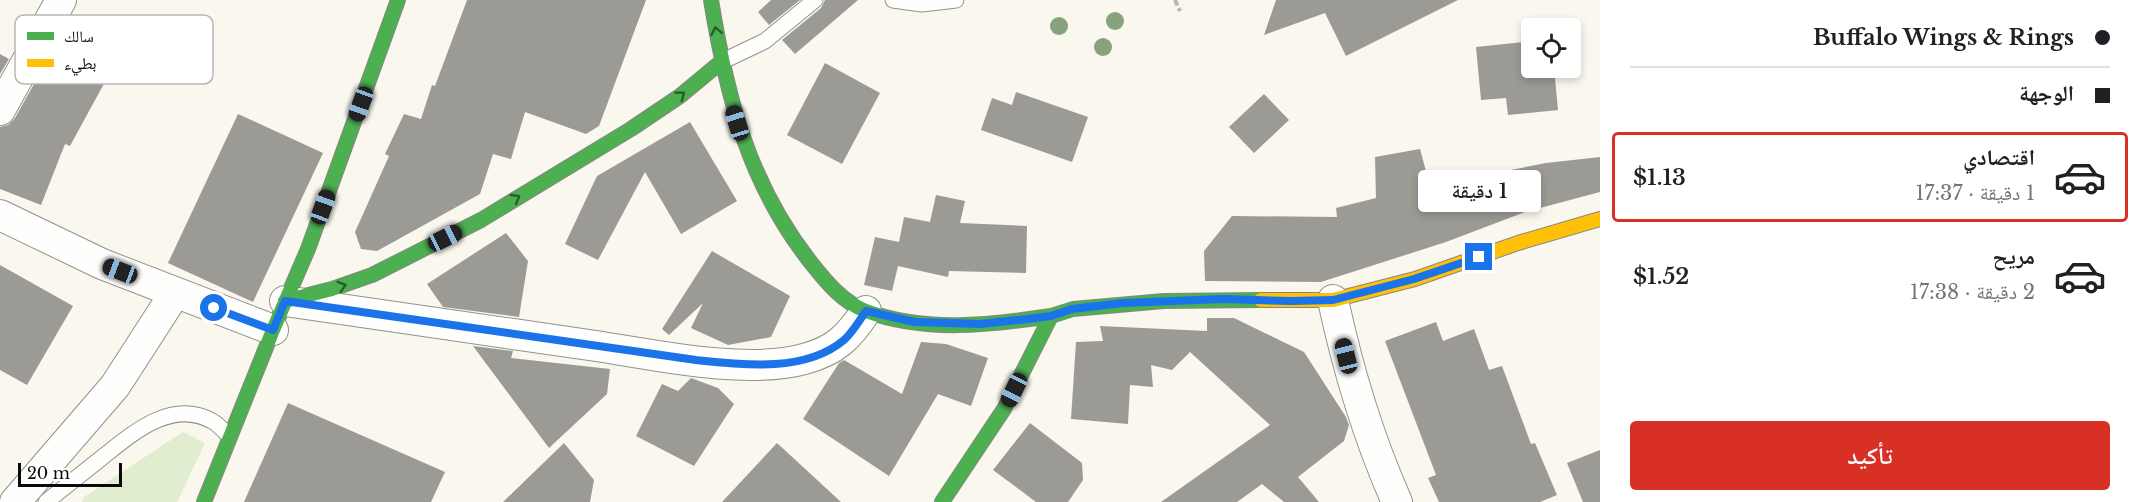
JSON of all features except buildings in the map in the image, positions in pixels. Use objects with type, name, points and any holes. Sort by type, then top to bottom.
[{"type":"street","points":[[53,15],[61,0]]},
{"type":"street","points":[[204,502],[229,436],[308,249],[398,0]]},
{"type":"street","points":[[711,0],[721,62],[743,142],[762,189],[780,223],[805,257],[833,289],[847,301],[866,311],[896,319],[937,324],[980,324],[1051,316],[1072,309],[1143,302],[1223,299],[1333,300],[1414,279],[1518,243],[1600,219]]},
{"type":"street","points":[[285,301],[342,286],[372,275],[481,219],[631,129],[680,96],[721,62]]},
{"type":"street","points":[[0,110],[15,83]]},
{"type":"street","points":[[0,215],[102,264],[273,330]]},
{"type":"street","points":[[15,502],[115,386],[175,293]]},
{"type":"street","points":[[1333,300],[1360,407],[1396,502]]},
{"type":"street","points":[[285,301],[734,364],[803,360],[834,347],[844,340],[866,311]]},
{"type":"street","points":[[942,502],[1004,409],[1051,316]]},
{"type":"lane","points":[[721,62],[765,41],[815,0]]},
{"type":"lane","points":[[893,0],[922,4],[956,0]]},
{"type":"lane","points":[[46,502],[135,431],[154,420],[188,414],[201,416],[214,421],[229,436]]},
{"type":"path","points":[[1175,0],[1180,11]]},
{"type":"green space","points":[[183,432],[205,443],[177,502],[82,502],[84,497]]},
{"type":"traffic: fast","points":[[204,502],[308,249],[398,0]]},
{"type":"traffic: fast","points":[[711,0],[733,106],[757,172],[790,234],[836,292],[850,303],[866,311],[889,318],[935,325],[981,324],[1051,316]]},
{"type":"traffic: fast","points":[[285,301],[332,289],[372,275],[481,220],[631,129],[680,96],[721,62]]},
{"type":"traffic: fast","points":[[942,502],[1004,409],[1051,316],[1073,309],[1164,301],[1261,300]]},
{"type":"traffic: slow","points":[[1261,300],[1333,300],[1415,279],[1518,243],[1600,219]]},
{"type":"route","points":[[214,308],[273,330],[285,301],[696,360],[734,364],[778,363],[803,360],[834,347],[852,332],[866,311],[915,322],[980,324],[1051,316],[1072,309],[1123,303],[1223,299],[1333,300],[1414,279],[1479,257]]}]
